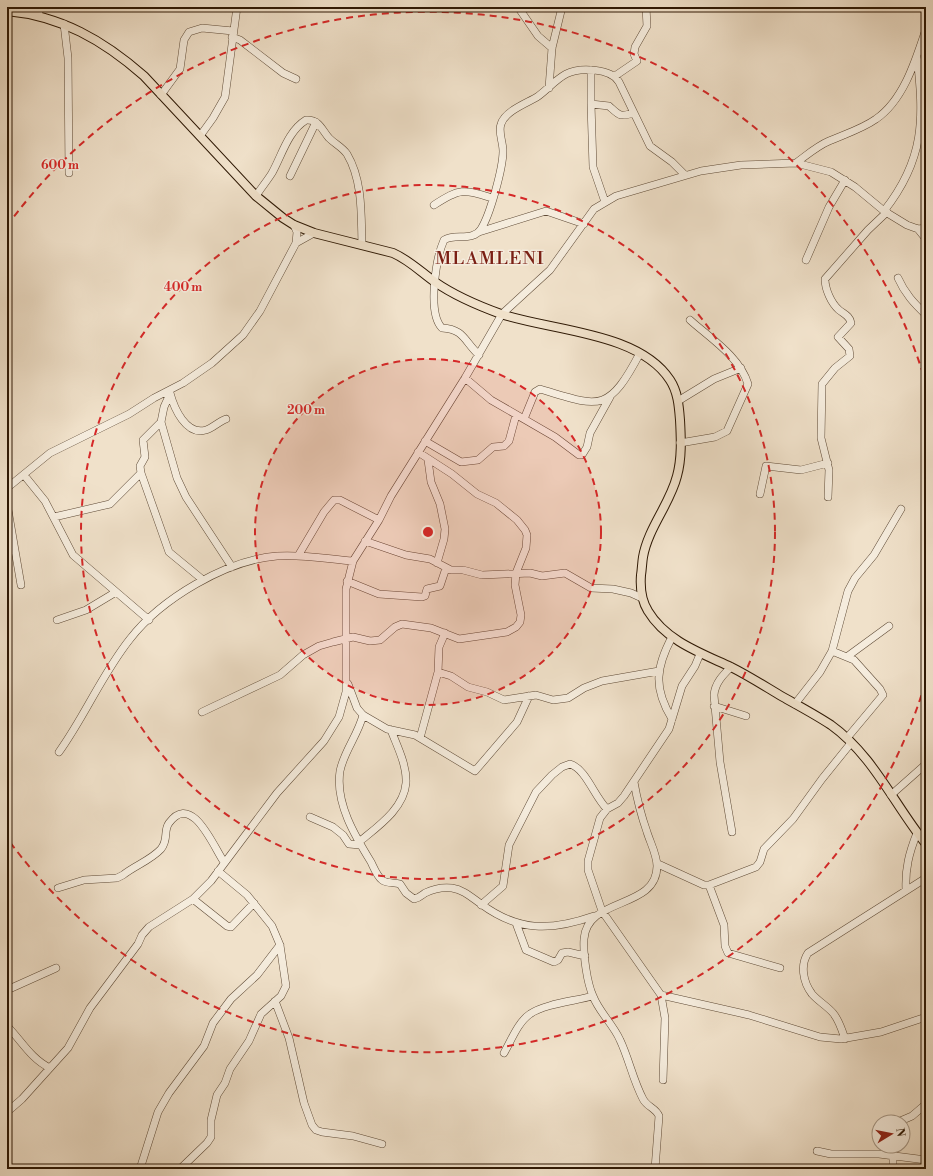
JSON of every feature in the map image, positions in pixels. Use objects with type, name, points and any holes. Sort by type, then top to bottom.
[{"type":"main road","points":[[7,11],[55,20],[95,39],[128,62],[256,196],[294,225],[314,233],[381,248],[404,258],[435,282],[458,296],[502,314],[596,337],[640,353],[660,368],[670,380],[678,401],[680,442],[677,477],[643,556],[641,584],[642,598],[647,610],[655,621],[672,637],[700,654],[731,667],[830,725],[849,741],[875,771],[926,844]]},
{"type":"street","points":[[38,16],[40,7]]},
{"type":"street","points":[[200,136],[213,118],[225,97],[232,34],[237,7]]},
{"type":"street","points":[[518,7],[538,36],[552,48]]},
{"type":"street","points":[[549,88],[552,48],[562,7]]},
{"type":"street","points":[[479,232],[486,220],[502,158],[501,123],[506,116],[549,88],[567,73],[591,70],[615,76],[637,61],[634,54],[635,47],[647,26],[646,7]]},
{"type":"street","points":[[64,24],[68,58],[68,173]]},
{"type":"street","points":[[161,95],[180,69],[184,40],[188,32],[202,28],[232,34],[283,72],[296,79]]},
{"type":"street","points":[[796,163],[823,144],[861,128],[878,118],[896,98],[917,59],[926,29]]},
{"type":"street","points":[[917,59],[926,62]]},
{"type":"street","points":[[828,497],[828,463],[821,438],[822,384],[835,368],[850,356],[848,349],[838,337],[851,323],[850,318],[837,309],[829,296],[825,278],[885,212],[906,180],[919,138],[922,117],[917,59]]},
{"type":"street","points":[[591,70],[593,167],[605,202]]},
{"type":"street","points":[[615,76],[650,146],[672,162],[685,175]]},
{"type":"street","points":[[591,104],[609,106],[620,115],[634,113]]},
{"type":"street","points":[[256,196],[272,173],[286,144],[294,133],[306,120],[316,122],[323,127],[328,137],[345,151],[354,167],[359,188],[362,244]]},
{"type":"street","points":[[290,176],[316,122]]},
{"type":"street","points":[[7,1112],[22,1099],[68,1048],[90,1008],[138,944],[144,932],[157,921],[193,899],[218,871],[277,793],[324,741],[339,717],[346,692],[347,581],[353,561],[378,520],[390,496],[465,378],[502,314],[550,270],[594,209],[605,202],[624,194],[685,175],[734,166],[796,163],[820,168],[845,180],[885,212],[907,225],[918,229],[926,228]]},
{"type":"street","points":[[806,260],[830,207],[845,180]]},
{"type":"street","points":[[434,204],[459,191],[468,191],[492,198]]},
{"type":"street","points":[[479,355],[460,333],[454,329],[442,328],[439,325],[433,306],[435,282],[444,240],[452,237],[474,235],[479,232],[546,211],[584,224]]},
{"type":"street","points":[[7,488],[56,450],[109,425],[170,392],[208,367],[243,335],[260,311],[296,243],[297,232],[294,225]]},
{"type":"street","points":[[918,229],[926,239]]},
{"type":"street","points":[[296,243],[314,233]]},
{"type":"street","points":[[898,278],[903,290],[911,301],[926,315]]},
{"type":"street","points":[[680,442],[715,437],[727,431],[747,390],[748,384],[741,368],[690,320]]},
{"type":"street","points":[[465,378],[491,400],[555,436],[576,453],[582,455],[587,447],[590,433],[610,397],[631,370],[640,353]]},
{"type":"street","points":[[678,401],[714,379],[741,368]]},
{"type":"street","points":[[524,419],[535,392],[540,389],[584,402],[598,402],[610,397]]},
{"type":"street","points":[[170,392],[176,408],[191,428],[198,431],[206,430],[216,423],[226,419]]},
{"type":"street","points":[[170,392],[164,407],[161,422],[182,489],[232,567]]},
{"type":"street","points":[[425,441],[461,462],[478,460],[496,446],[506,445],[509,441],[516,414]]},
{"type":"street","points":[[161,422],[143,440],[145,457],[140,466],[140,473],[167,550],[203,580]]},
{"type":"street","points":[[202,712],[280,675],[292,663],[311,650],[353,637],[380,640],[395,627],[402,624],[431,628],[459,640],[507,632],[516,627],[520,622],[521,615],[515,590],[516,573],[526,548],[527,535],[525,530],[517,520],[496,503],[477,494],[452,474],[428,460],[418,452]]},
{"type":"street","points":[[428,460],[431,482],[440,504],[445,529],[444,539],[437,563]]},
{"type":"street","points":[[760,494],[766,466],[801,470],[828,463]]},
{"type":"street","points":[[54,517],[110,504],[140,473]]},
{"type":"street","points":[[24,474],[41,495],[74,555],[149,620]]},
{"type":"street","points":[[298,556],[324,512],[334,500],[340,500],[378,520]]},
{"type":"street","points":[[7,504],[21,585]]},
{"type":"street","points":[[795,704],[820,672],[832,651],[848,591],[855,578],[874,555],[901,509]]},
{"type":"street","points":[[365,541],[392,551],[420,557],[446,568],[482,575],[530,573],[542,576],[565,573],[591,588],[631,592],[642,598]]},
{"type":"street","points":[[59,752],[75,729],[101,682],[130,639],[149,620],[191,587],[232,567],[263,558],[298,556],[353,561]]},
{"type":"street","points":[[347,581],[379,594],[422,597],[425,596],[427,589],[440,586],[446,568]]},
{"type":"street","points":[[57,620],[86,610],[116,592]]},
{"type":"street","points":[[848,656],[889,626]]},
{"type":"street","points":[[420,738],[438,672],[439,647],[444,633]]},
{"type":"street","points":[[672,637],[662,658],[658,671],[660,690],[665,706],[672,719]]},
{"type":"street","points":[[658,864],[698,884],[708,885],[756,867],[760,862],[764,849],[793,819],[882,695],[880,689],[854,660],[848,656],[832,651]]},
{"type":"street","points":[[663,1080],[665,1018],[661,994],[599,913],[588,865],[597,823],[607,809],[618,803],[666,735],[682,686],[695,666],[700,654]]},
{"type":"street","points":[[731,667],[720,678],[714,690],[714,706],[720,762],[732,832]]},
{"type":"street","points":[[438,672],[451,676],[468,687],[487,692],[504,700],[536,695],[552,700],[563,699],[602,681],[658,671]]},
{"type":"street","points":[[347,682],[357,708],[363,715],[391,730],[415,735],[474,771],[517,722],[529,696]]},
{"type":"street","points":[[714,706],[746,716]]},
{"type":"street","points":[[363,715],[357,734],[341,769],[339,779],[348,819],[359,843],[381,879],[400,884],[406,893],[414,899],[431,890],[451,888],[470,895],[481,905],[516,923],[541,927],[599,913],[647,890],[654,880],[658,864],[639,806],[634,782]]},
{"type":"street","points":[[310,817],[333,827],[349,844],[359,843],[385,821],[396,806],[406,784],[402,758],[391,730]]},
{"type":"street","points":[[481,905],[503,886],[509,845],[536,792],[562,767],[570,764],[580,769],[596,797],[607,809]]},
{"type":"street","points":[[891,795],[926,764]]},
{"type":"street","points":[[58,888],[80,881],[117,878],[123,875],[158,851],[165,842],[167,825],[174,817],[184,813],[190,814],[203,827],[224,862]]},
{"type":"street","points":[[906,890],[905,872],[917,833]]},
{"type":"street","points":[[180,1169],[207,1143],[211,1137],[211,1120],[217,1095],[225,1083],[230,1069],[249,1041],[261,1014],[285,992],[286,986],[280,945],[272,926],[254,903],[218,871]]},
{"type":"street","points":[[845,1039],[834,1014],[812,994],[807,985],[802,966],[805,957],[808,953],[926,878]]},
{"type":"street","points":[[708,885],[724,925],[725,946],[728,953],[780,968]]},
{"type":"street","points":[[193,899],[231,928],[254,903]]},
{"type":"street","points":[[599,913],[590,921],[585,933],[585,956],[593,996],[614,1027],[621,1041],[644,1101],[656,1110],[659,1116],[655,1169]]},
{"type":"street","points":[[516,923],[525,948],[531,953],[554,962],[558,960],[562,953],[566,952],[585,956]]},
{"type":"street","points":[[140,1169],[158,1112],[169,1093],[204,1046],[213,1023],[231,999],[257,975],[269,956],[280,945]]},
{"type":"street","points":[[7,990],[56,968]]},
{"type":"street","points":[[661,994],[749,1015],[820,1037],[845,1039],[882,1032],[926,1017]]},
{"type":"street","points":[[504,1053],[522,1022],[529,1014],[593,996]]},
{"type":"street","points":[[275,1001],[289,1038],[304,1103],[312,1125],[316,1130],[322,1132],[353,1136],[382,1144]]},
{"type":"street","points":[[7,1026],[41,1064],[50,1068]]},
{"type":"street","points":[[911,1116],[926,1104]]},
{"type":"street","points":[[817,1151],[831,1154],[879,1154],[926,1160]]},
{"type":"street","points":[[892,1156],[893,1169]]},
{"type":"district","name":"MLAMLENI","points":[[490,258]]}]
